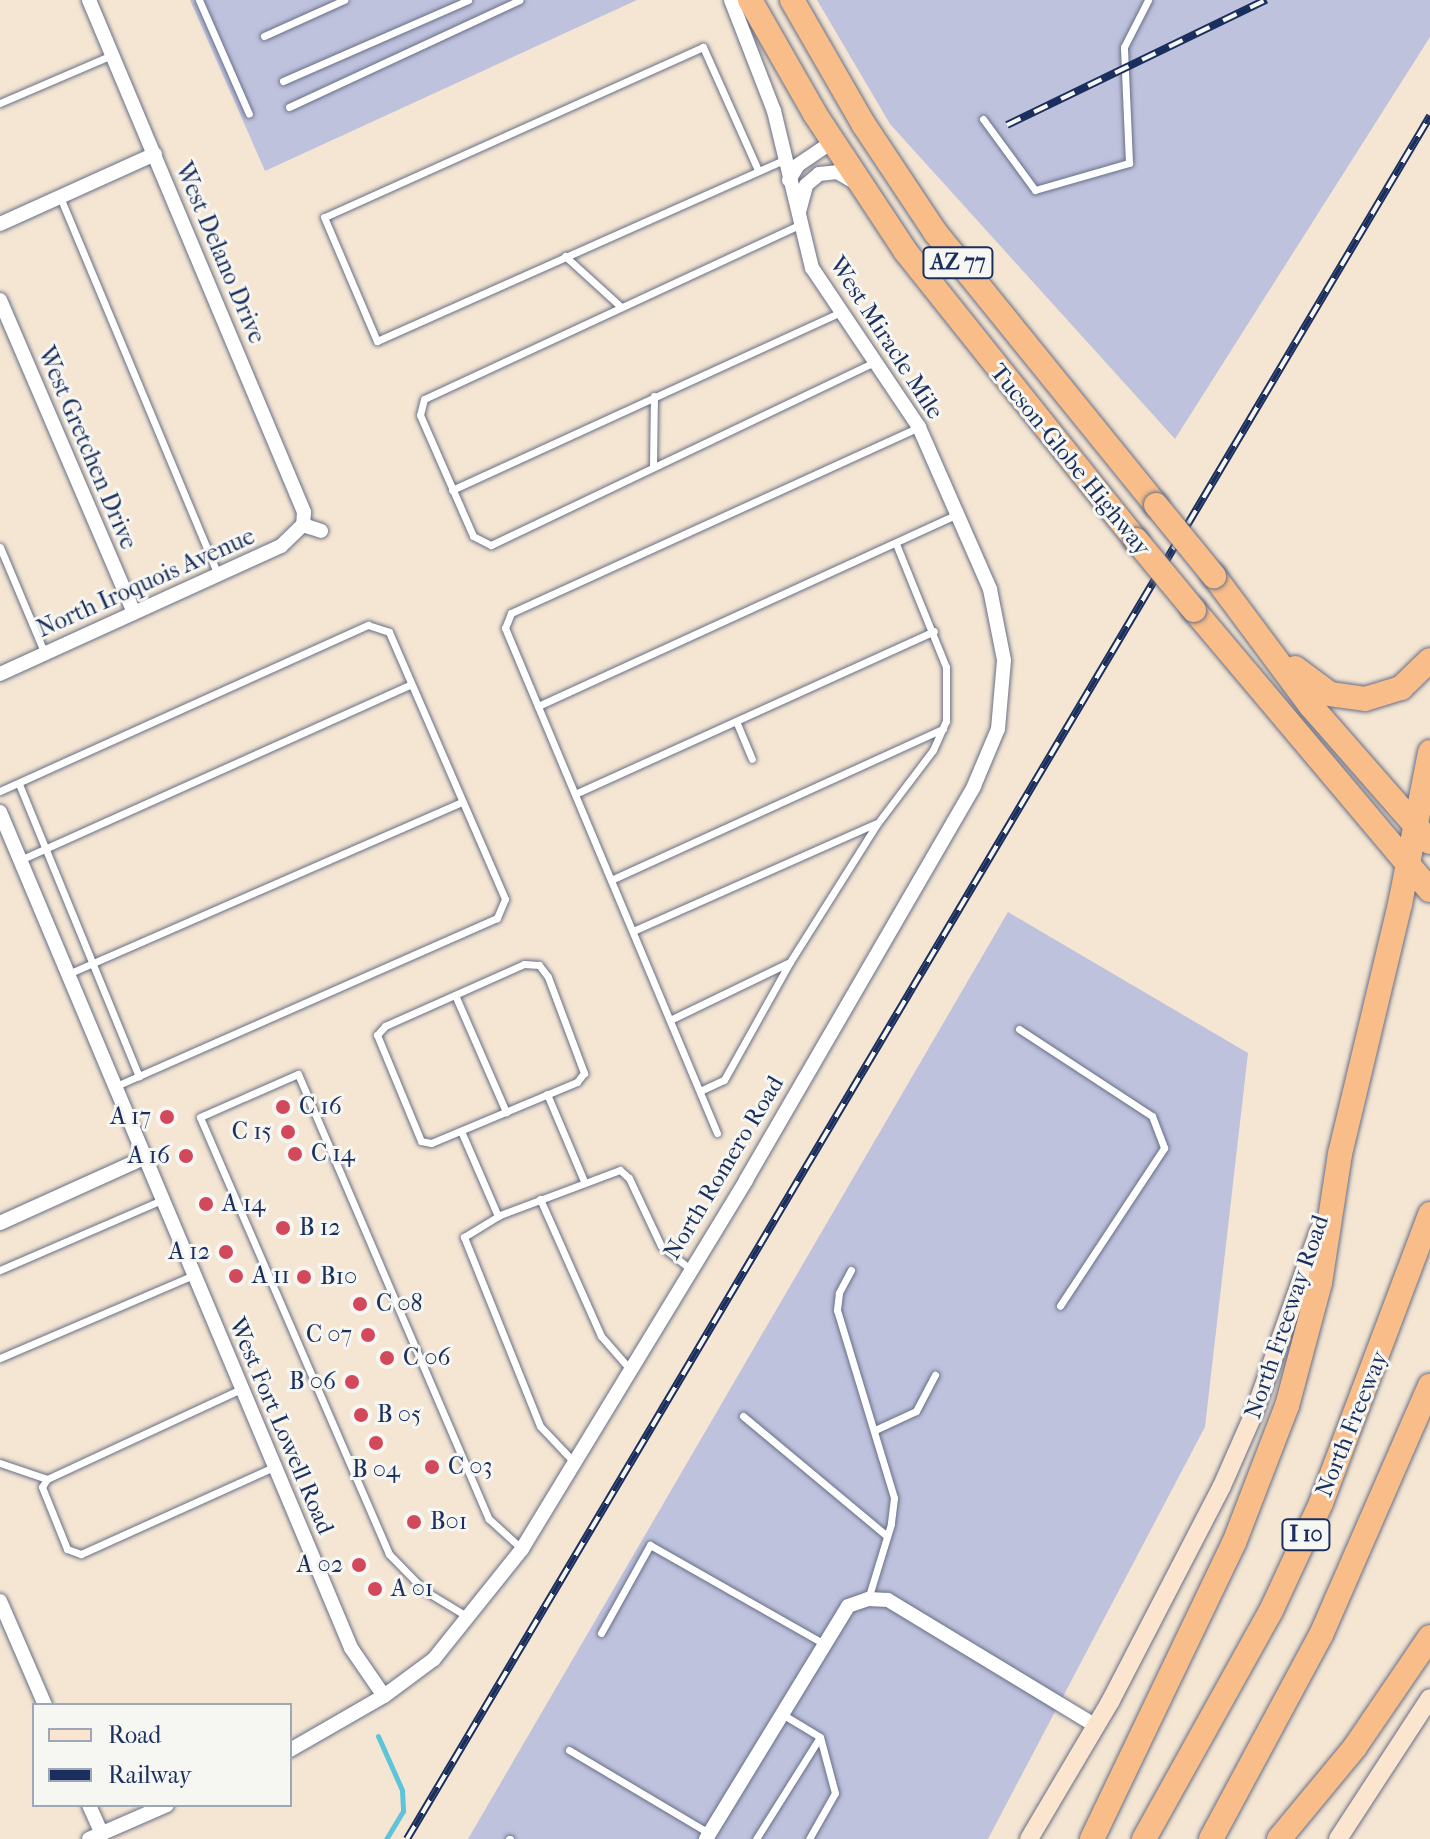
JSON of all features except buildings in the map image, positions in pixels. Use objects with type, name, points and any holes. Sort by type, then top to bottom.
[{"type":"highway","name":"Tucson-Globe Highway","points":[[750,0],[832,142],[959,323],[1194,610],[1430,890]]},
{"type":"highway","name":"Tucson-Globe Highway","points":[[797,10],[836,79],[959,264],[1250,620],[1310,705],[1423,833]]},
{"type":"highway","points":[[771,38],[797,10]]},
{"type":"highway","points":[[832,142],[847,122],[836,79]]},
{"type":"highway","points":[[1250,620],[1308,681],[1342,698],[1389,694],[1414,678],[1430,660]]},
{"type":"highway","name":"North Freeway Road","points":[[1340,1154],[1408,863],[1423,833],[1430,752]]},
{"type":"highway","points":[[1092,1839],[1234,1543],[1287,1406],[1320,1283],[1340,1154]]},
{"type":"highway","name":"North Freeway","points":[[1144,1839],[1243,1663],[1321,1503],[1430,1214]]},
{"type":"highway","name":"I 10","points":[[1211,1839],[1321,1635],[1430,1386]]},
{"type":"highway","points":[[1279,1839],[1355,1747],[1430,1637]]},
{"type":"main road","name":"North Freeway Road","points":[[1029,1839],[1096,1726],[1222,1486],[1254,1413],[1314,1247],[1340,1154]]},
{"type":"main road","points":[[1338,1839],[1430,1698]]},
{"type":"street","name":"West Delano Drive","points":[[89,0],[304,512],[303,525]]},
{"type":"street","name":"West Miracle Mile","points":[[731,0],[774,111],[799,225],[816,278],[919,427],[958,514]]},
{"type":"street","points":[[789,180],[798,165],[832,142]]},
{"type":"street","points":[[0,224],[155,154]]},
{"type":"street","points":[[799,225],[806,185],[830,171],[848,176],[875,206]]},
{"type":"street","name":"West Gretchen Drive","points":[[0,300],[134,613]]},
{"type":"street","name":"North Romero Road","points":[[292,1749],[384,1696],[434,1659],[470,1618],[522,1549],[628,1367],[754,1166],[990,752],[1002,708],[1002,638],[990,589],[958,514]]},
{"type":"street","points":[[303,525],[321,531]]},
{"type":"street","name":"North Iroquois Avenue","points":[[0,674],[294,539],[303,525]]},
{"type":"street","name":"West Fort Lowell Road","points":[[0,812],[351,1648],[384,1696]]},
{"type":"street","points":[[0,1223],[144,1158]]},
{"type":"street","points":[[708,1836],[848,1606],[868,1599],[888,1600],[1096,1726]]},
{"type":"street","points":[[0,1601],[44,1703]]},
{"type":"street","points":[[89,1807],[96,1836],[162,1807]]},
{"type":"lane","points":[[199,0],[249,114]]},
{"type":"lane","points":[[264,36],[344,0]]},
{"type":"lane","points":[[283,81],[468,0]]},
{"type":"lane","points":[[289,107],[519,0]]},
{"type":"lane","points":[[983,119],[1035,190],[1129,163],[1124,47],[1148,0]]},
{"type":"lane","points":[[758,170],[703,47],[324,217],[377,341],[785,159]]},
{"type":"lane","points":[[0,103],[112,55]]},
{"type":"lane","points":[[60,197],[218,574]]},
{"type":"lane","points":[[799,225],[424,399],[420,415],[473,536],[491,545],[876,361]]},
{"type":"lane","points":[[565,256],[621,307]]},
{"type":"lane","points":[[452,490],[838,313]]},
{"type":"lane","points":[[653,466],[654,396]]},
{"type":"lane","points":[[717,1133],[505,628],[511,613],[919,427]]},
{"type":"lane","points":[[538,706],[958,514]]},
{"type":"lane","points":[[700,1091],[724,1080],[790,962],[877,824],[943,729],[946,667],[934,631],[896,544]]},
{"type":"lane","points":[[0,547],[45,654]]},
{"type":"lane","points":[[0,791],[368,625],[389,632],[505,899],[497,918],[114,1087]]},
{"type":"lane","points":[[575,794],[934,631]]},
{"type":"lane","points":[[20,860],[411,684]]},
{"type":"lane","points":[[736,721],[752,759]]},
{"type":"lane","points":[[611,880],[943,729]]},
{"type":"lane","points":[[19,784],[139,1076]]},
{"type":"lane","points":[[67,974],[462,802]]},
{"type":"lane","points":[[633,931],[877,824]]},
{"type":"lane","points":[[670,1020],[790,962]]},
{"type":"lane","points":[[524,964],[539,965],[582,1057],[584,1073],[577,1082],[547,1094],[431,1143],[421,1141],[377,1035],[524,964]]},
{"type":"lane","points":[[455,995],[506,1112]]},
{"type":"lane","points":[[1019,1029],[1152,1116],[1164,1148],[1060,1306]]},
{"type":"lane","points":[[470,1618],[425,1591],[389,1554],[200,1117],[298,1074],[489,1519],[522,1549]]},
{"type":"lane","points":[[547,1094],[584,1181]]},
{"type":"lane","points":[[461,1131],[498,1216]]},
{"type":"lane","points":[[573,1461],[540,1426],[466,1249],[464,1237],[474,1226],[584,1181],[620,1170],[629,1178],[661,1246],[689,1268]]},
{"type":"lane","points":[[540,1199],[601,1336],[628,1367]]},
{"type":"lane","points":[[0,1270],[162,1200]]},
{"type":"lane","points":[[851,1270],[839,1293],[837,1310],[894,1498],[887,1536],[868,1599]]},
{"type":"lane","points":[[0,1358],[194,1275]]},
{"type":"lane","points":[[875,1430],[916,1411],[935,1375]]},
{"type":"lane","points":[[241,1389],[47,1479],[42,1487],[67,1549],[81,1554],[274,1467]]},
{"type":"lane","points":[[743,1416],[887,1536]]},
{"type":"lane","points":[[0,1463],[47,1479]]},
{"type":"lane","points":[[601,1633],[650,1545],[824,1644]]},
{"type":"lane","points":[[782,1714],[820,1737],[835,1793],[809,1839]]},
{"type":"lane","points":[[756,1839],[820,1737]]},
{"type":"lane","points":[[569,1750],[708,1836]]},
{"type":"shaded area","points":[[190,0],[637,0],[265,171]]},
{"type":"shaded area","points":[[817,0],[1430,0],[1430,37],[1175,439],[890,124]]},
{"type":"shaded area","points":[[1008,912],[1248,1053],[1205,1427],[988,1839],[468,1839]]},
{"type":"waterway","points":[[378,1736],[402,1790],[403,1811],[386,1839]]},
{"type":"railway","points":[[1007,125],[1266,0]]},
{"type":"railway","points":[[407,1839],[1430,116]]},
{"type":"place","name":"C 16","points":[[283,1107]]},
{"type":"place","name":"A 17","points":[[167,1117]]},
{"type":"place","name":"C 15","points":[[288,1132]]},
{"type":"place","name":"C 14","points":[[295,1154]]},
{"type":"place","name":"A 16","points":[[186,1156]]},
{"type":"place","name":"A 14","points":[[206,1204]]},
{"type":"place","name":"B 12","points":[[283,1228]]},
{"type":"place","name":"A 12","points":[[226,1252]]},
{"type":"place","name":"A 11","points":[[236,1276]]},
{"type":"place","name":"B10","points":[[304,1277]]},
{"type":"place","name":"C 08","points":[[360,1304]]},
{"type":"place","name":"C 07","points":[[368,1335]]},
{"type":"place","name":"C 06","points":[[387,1358]]},
{"type":"place","name":"B 06","points":[[352,1382]]},
{"type":"place","name":"B 05","points":[[361,1415]]},
{"type":"place","name":"B 04","points":[[376,1443]]},
{"type":"place","name":"C 03","points":[[432,1467]]},
{"type":"place","name":"B01","points":[[414,1522]]},
{"type":"place","name":"A 02","points":[[359,1565]]},
{"type":"place","name":"A 01","points":[[375,1589]]}]
